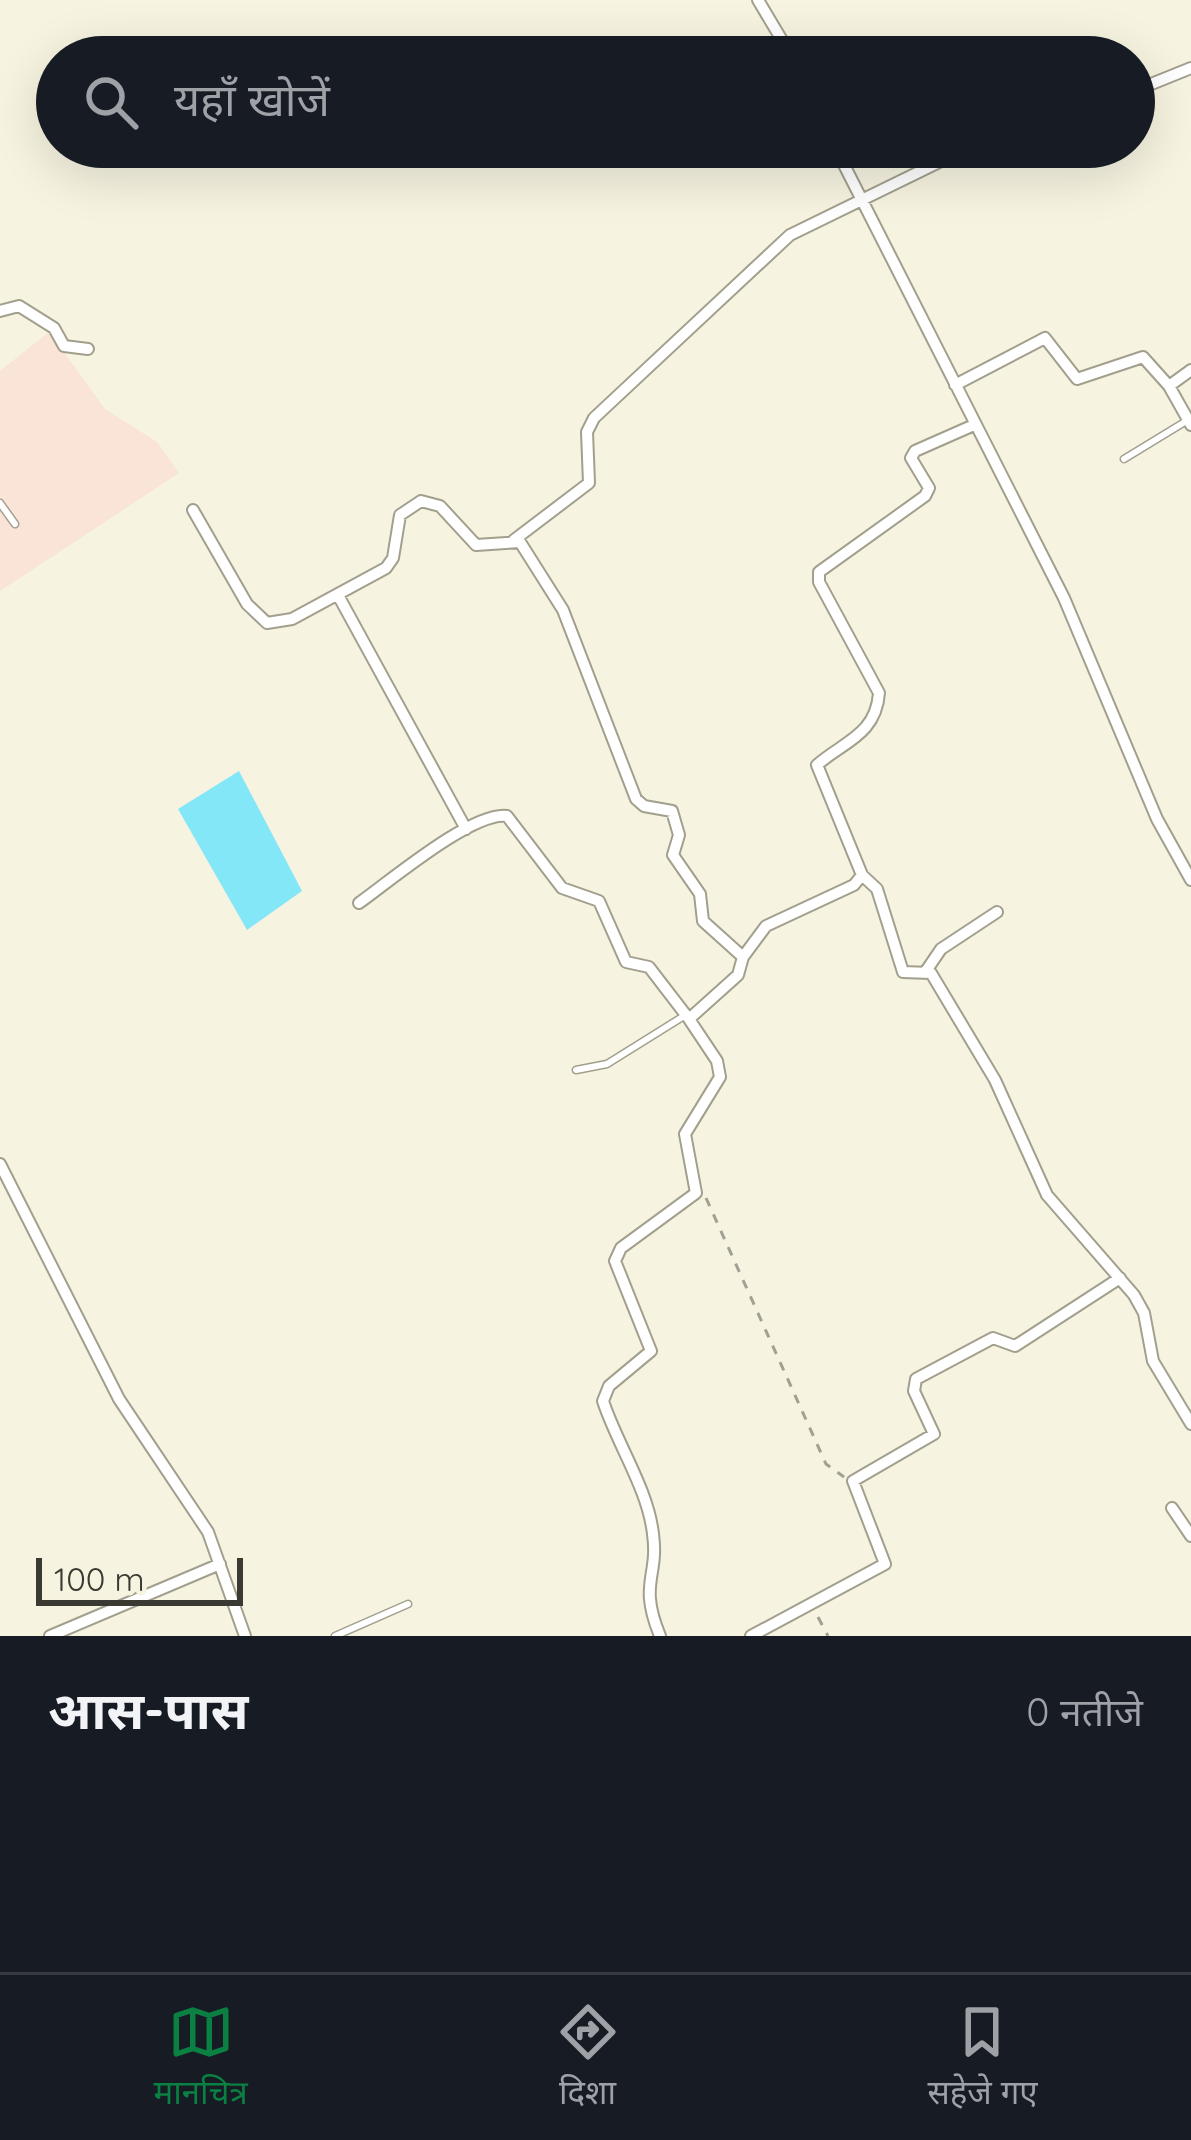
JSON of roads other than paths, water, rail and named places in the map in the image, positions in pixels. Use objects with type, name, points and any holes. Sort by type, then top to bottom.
[{"type":"street","points":[[758,0],[779,36]]},
{"type":"street","points":[[1155,83],[1191,68]]},
{"type":"street","points":[[845,168],[1064,598],[1157,819],[1191,880]]},
{"type":"street","points":[[193,510],[259,618],[279,623],[339,597],[386,568],[394,557],[400,515],[421,501],[440,506],[476,544],[514,540],[584,489],[591,475],[589,425],[687,327],[790,235],[930,168]]},
{"type":"street","points":[[0,310],[19,306],[40,325],[54,328],[64,346],[88,349]]},
{"type":"street","points":[[955,385],[1045,338],[1077,379],[1143,356],[1154,362],[1190,422]]},
{"type":"street","points":[[1169,386],[1191,370]]},
{"type":"street","points":[[974,425],[915,451],[911,458],[929,488],[926,496],[819,572],[819,582],[879,693],[872,721],[860,735],[817,765],[862,875],[877,890],[903,971],[926,971],[936,978],[995,1080],[1047,1196],[1120,1278],[1144,1313],[1153,1360],[1190,1419]]},
{"type":"street","points":[[514,540],[557,596],[637,799],[644,806],[667,806],[676,819],[679,841],[673,855],[700,894],[703,921],[743,957]]},
{"type":"street","points":[[339,597],[466,829]]},
{"type":"street","points":[[359,903],[466,829],[490,817],[507,816],[562,888],[598,901],[622,957],[650,967],[720,1069],[718,1084],[685,1134],[698,1187],[690,1200],[618,1254],[616,1271],[651,1351],[610,1386],[603,1401],[654,1535],[646,1592],[660,1636]]},
{"type":"street","points":[[687,1017],[738,975],[743,957],[766,926],[854,885],[862,875]]},
{"type":"street","points":[[926,971],[940,949],[997,913]]},
{"type":"street","points":[[0,1165],[119,1399],[196,1512],[245,1636]]},
{"type":"street","points":[[751,1636],[885,1564],[853,1481],[934,1434],[914,1391],[916,1378],[993,1338],[1015,1346],[1120,1278]]},
{"type":"street","points":[[1172,1508],[1191,1536]]},
{"type":"street","points":[[50,1636],[220,1564]]},
{"type":"lane","points":[[1124,459],[1190,422]]},
{"type":"lane","points":[[0,502],[15,524]]},
{"type":"lane","points":[[576,1070],[608,1064],[687,1017]]},
{"type":"lane","points":[[335,1636],[408,1604]]},
{"type":"water","points":[[239,771],[302,891],[247,930],[178,809]]}]
